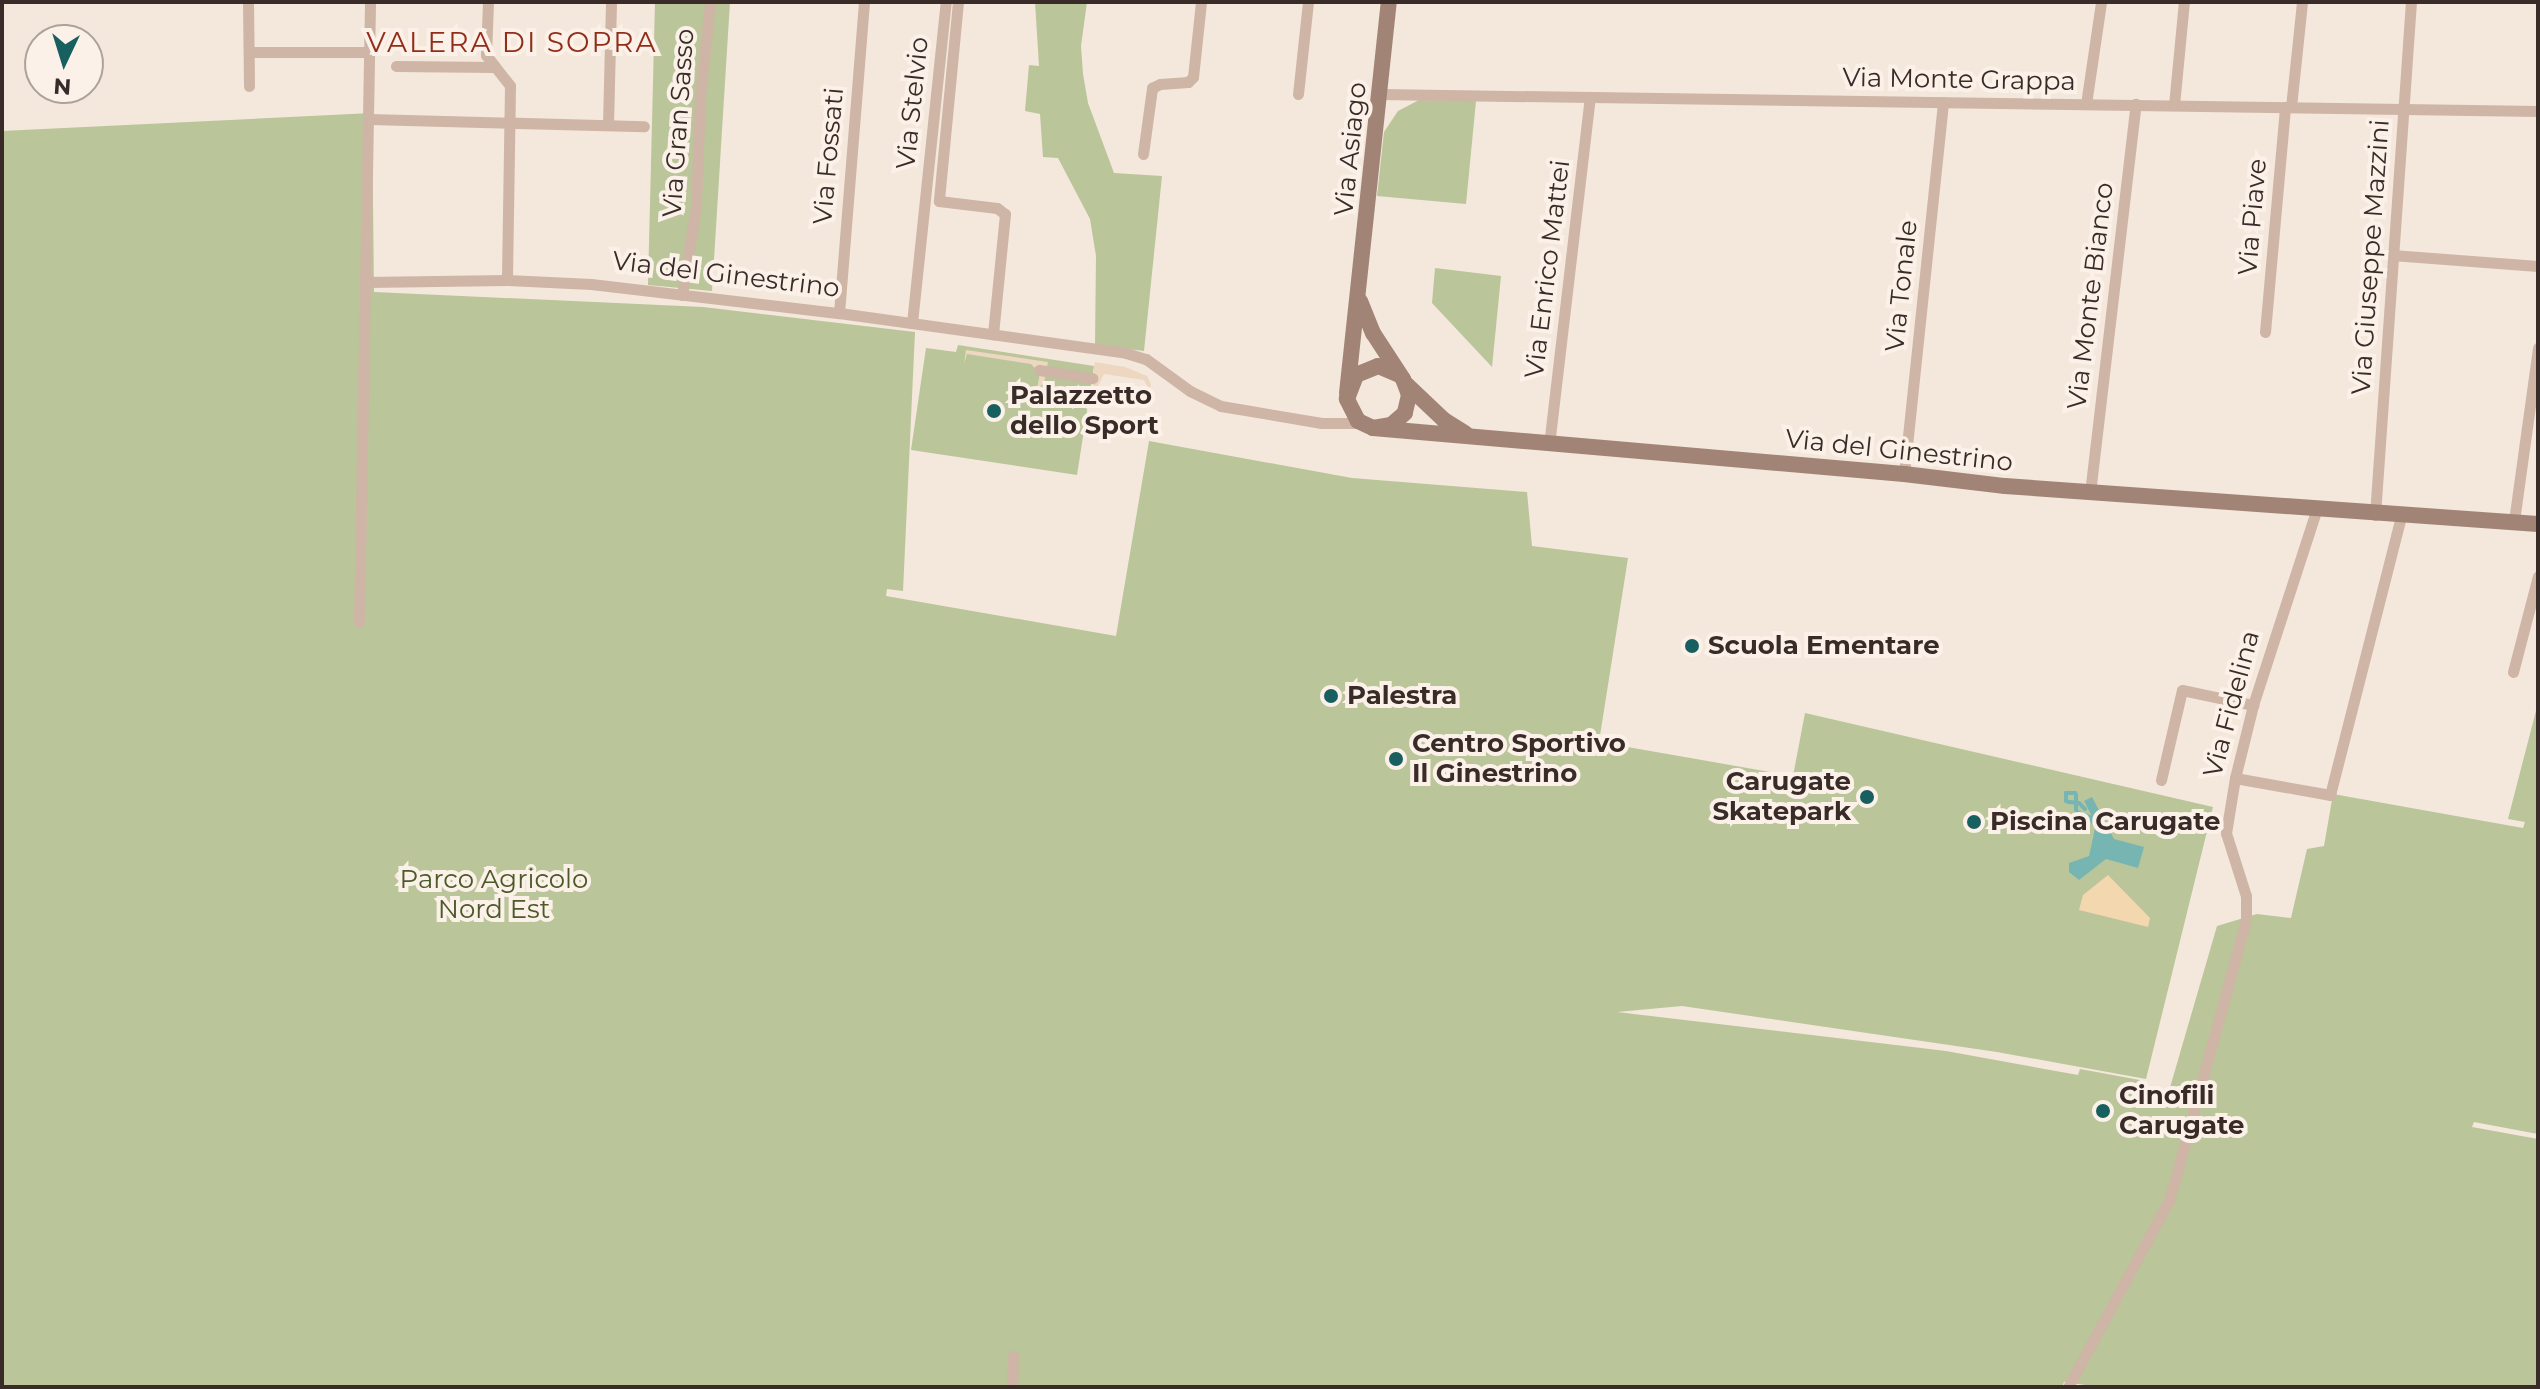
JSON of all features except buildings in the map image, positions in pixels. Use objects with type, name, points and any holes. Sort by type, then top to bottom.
[{"type":"street","points":[[248,2],[249,86]]},
{"type":"street","points":[[359,622],[370,2]]},
{"type":"street","points":[[488,2],[485,44],[494,67],[509,83],[507,280]]},
{"type":"street","points":[[608,125],[611,2]]},
{"type":"street","name":"Via Gran Sasso","points":[[682,295],[696,207],[700,96],[710,2]]},
{"type":"street","name":"Via Fossati","points":[[839,313],[864,2]]},
{"type":"street","name":"Via Stelvio","points":[[912,323],[946,2]]},
{"type":"street","name":"Via Stelvio","points":[[939,201],[958,2]]},
{"type":"street","points":[[1143,154],[1152,88],[1160,84],[1185,82],[1193,77],[1201,2]]},
{"type":"street","points":[[1298,94],[1308,2]]},
{"type":"street","name":"Via Asiago","points":[[1356,422],[1347,393],[1389,2]]},
{"type":"street","points":[[2086,104],[2101,2]]},
{"type":"street","points":[[2174,105],[2184,2]]},
{"type":"street","name":"Via Piave","points":[[2265,332],[2302,2]]},
{"type":"street","name":"Via Giuseppe Mazzini","points":[[2375,515],[2411,2]]},
{"type":"street","points":[[249,52],[369,52]]},
{"type":"street","points":[[396,66],[494,67]]},
{"type":"street","name":"Via Monte Grappa","points":[[1380,94],[2538,111]]},
{"type":"street","name":"Via Enrico Mattei","points":[[1549,445],[1590,98]]},
{"type":"street","name":"Via Tonale","points":[[1904,474],[1943,102]]},
{"type":"street","name":"Via Monte Bianco","points":[[2090,493],[2136,104]]},
{"type":"street","points":[[369,119],[644,126]]},
{"type":"street","name":"Via Stelvio","points":[[924,209],[939,201],[997,208],[1005,214],[993,334]]},
{"type":"street","points":[[2392,255],[2538,266]]},
{"type":"street","name":"Via del Ginestrino","points":[[366,282],[507,280],[591,284],[839,313],[1130,354],[1154,365],[1198,396],[1221,406],[1301,421],[1356,422],[1549,445],[2316,511]]},
{"type":"street","name":"Via Asiago","points":[[1359,300],[1373,333],[1403,379]]},
{"type":"street","points":[[2514,521],[2538,348]]},
{"type":"street","points":[[1347,393],[1353,378],[1365,369],[1385,367],[1403,379],[1409,401],[1402,418],[1385,427],[1356,422]]},
{"type":"street","points":[[1039,370],[1092,378]]},
{"type":"street","name":"Via del Ginestrino","points":[[1403,379],[1452,426],[1478,438]]},
{"type":"street","points":[[2316,511],[2538,524]]},
{"type":"street","name":"Via Fidelina","points":[[2071,1386],[2169,1200],[2174,1183],[2246,920],[2246,896],[2226,833],[2235,778],[2253,705],[2316,511]]},
{"type":"street","points":[[2235,778],[2330,795],[2401,517]]},
{"type":"street","points":[[2513,672],[2538,576]]},
{"type":"street","points":[[2161,780],[2182,690],[2253,705]]},
{"type":"street","points":[[1012,1387],[1013,1356]]},
{"type":"green space","points":[[655,2],[730,2],[712,291],[648,285]]},
{"type":"green space","points":[[1035,2],[1087,2],[1081,46],[1083,74],[1088,103],[1114,173],[1162,176],[1144,351],[1095,345],[1096,256],[1090,219],[1058,158],[1043,157],[1040,114],[1025,111],[1029,65],[1039,66]]},
{"type":"green space","points":[[1419,100],[1476,101],[1466,204],[1377,196],[1384,132],[1398,111]]},
{"type":"green space","name":"Parco Agricolo Nord Est","points":[[372,113],[374,292],[703,307],[915,332],[903,591],[887,589],[886,596],[1116,636],[1149,441],[1352,478],[1527,492],[1532,546],[1628,558],[1599,742],[1793,776],[1805,713],[2213,807],[2146,1079],[1997,1052],[1682,1006],[1617,1012],[1946,1051],[2078,1075],[2080,1069],[2145,1081],[2144,1086],[2169,1091],[2217,926],[2257,914],[2291,918],[2307,849],[2324,846],[2333,794],[2523,828],[2525,822],[2508,819],[2538,703],[2538,1134],[2474,1122],[2472,1127],[2538,1139],[2538,1387],[2100,1387],[2064,1382],[2062,1387],[2,1387],[2,131]]},
{"type":"green space","points":[[1435,268],[1501,276],[1492,367],[1432,303]]},
{"type":"green space","points":[[958,345],[1094,366],[1077,475],[911,450],[926,348],[956,352]]},
{"type":"sand","points":[[2108,875],[2150,918],[2148,927],[2079,910],[2083,895]]},
{"type":"shaded area","points":[[966,350],[1048,362],[1044,383],[1037,389],[1040,373],[1031,364],[967,354],[964,364]]},
{"type":"shaded area","points":[[1095,362],[1125,367],[1147,376],[1151,384],[1149,407],[1145,406],[1148,388],[1144,380],[1104,374],[1096,390],[1090,390]]},
{"type":"water","points":[[2092,797],[2114,839],[2144,847],[2138,868],[2106,859],[2079,880],[2069,872],[2069,863],[2089,856],[2096,824],[2084,801]]},
{"type":"waterway","points":[[2085,809],[2079,803],[2069,802],[2066,801],[2066,793],[2075,793],[2076,795],[2076,809],[2077,812],[2090,817],[2096,827]]},
{"type":"place","name":"Palazzetto dello Sport","points":[[994,411]]},
{"type":"place","name":"Scuola Ementare","points":[[1692,646]]},
{"type":"place","name":"Palestra","points":[[1331,696]]},
{"type":"place","name":"Centro Sportivo Il Ginestrino","points":[[1396,759]]},
{"type":"place","name":"Carugate Skatepark","points":[[1867,797]]},
{"type":"place","name":"Piscina Carugate","points":[[1974,822]]},
{"type":"place","name":"Cinofili Carugate","points":[[2103,1111]]},
{"type":"district","name":"VALERA DI SOPRA","points":[[512,42]]}]
